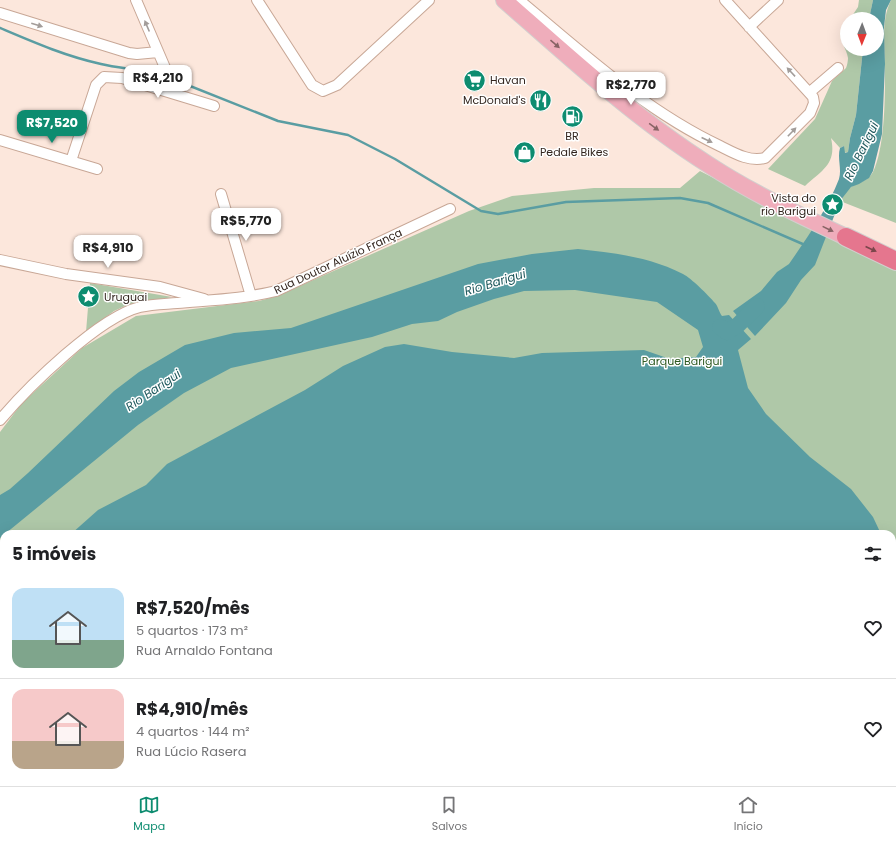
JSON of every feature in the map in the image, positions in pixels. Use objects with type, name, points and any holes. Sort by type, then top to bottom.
[{"type":"highway","points":[[846,237],[896,261]]},
{"type":"main road","points":[[504,0],[622,103],[671,140],[728,177],[846,237]]},
{"type":"street","points":[[136,0],[166,70],[167,87]]},
{"type":"street","points":[[257,0],[312,85],[323,90],[337,85],[429,0]]},
{"type":"street","points":[[519,0],[621,84],[658,112],[701,137],[745,157],[753,159],[766,158],[810,113],[814,103],[810,92],[725,0]]},
{"type":"street","points":[[749,27],[778,0]]},
{"type":"street","points":[[0,13],[129,53],[137,54],[158,52]]},
{"type":"street","points":[[810,92],[838,68]]},
{"type":"street","points":[[71,161],[96,85],[104,76],[116,76],[167,87],[214,106]]},
{"type":"street","points":[[0,140],[97,169]]},
{"type":"street","points":[[220,194],[251,296]]},
{"type":"street","name":"Rua Doutor Aluízio França","points":[[0,420],[21,397],[60,360],[118,316],[141,307],[251,296],[276,291],[450,209]]},
{"type":"street","points":[[0,260],[66,274],[160,287],[209,300]]},
{"type":"green space","points":[[859,0],[873,0],[870,12],[855,12],[858,7]]},
{"type":"green space","points":[[891,0],[896,0],[896,223],[840,201],[850,188],[871,175],[877,161],[883,133],[885,86],[884,37],[888,7]]},
{"type":"green space","points":[[848,56],[862,56],[856,115],[848,152],[844,153],[844,146],[840,148],[831,138],[832,154],[827,166],[805,186],[768,169],[815,119],[832,81],[846,68]]},
{"type":"green space","name":"Parque Barigui","points":[[700,171],[896,271],[896,530],[0,530],[0,432],[22,403],[82,348],[136,316],[259,301],[277,296],[469,211],[512,196],[594,188],[680,188]]},
{"type":"green space","points":[[90,283],[172,297],[125,306],[114,311],[86,332]]},
{"type":"water","points":[[873,0],[891,0],[886,10],[884,27],[884,12],[870,12]]},
{"type":"water","points":[[884,27],[885,64],[882,134],[873,171],[869,178],[851,187],[840,201],[815,265],[801,280],[786,303],[755,336],[733,311],[761,291],[777,272],[789,264],[817,223],[839,179],[840,148],[844,146],[845,153],[848,152],[856,115],[862,56],[884,56]]},
{"type":"water","points":[[578,249],[619,254],[658,263],[683,274],[690,279],[716,304],[722,316],[729,315],[751,339],[738,350],[748,388],[766,414],[810,457],[851,489],[873,517],[879,530],[76,530],[98,510],[146,485],[167,464],[305,390],[343,366],[385,347],[404,344],[452,352],[514,358],[542,353],[644,350],[670,359],[696,357],[703,347],[698,330],[657,302],[575,290],[524,291],[494,299],[457,312],[438,321],[412,324],[372,337],[231,368],[184,393],[138,425],[10,530],[0,530],[0,495],[10,489],[28,473],[114,391],[139,372],[185,345],[234,333],[291,328],[478,264],[532,254]]},
{"type":"waterway","points":[[0,28],[75,57],[101,64],[163,76]]},
{"type":"waterway","points":[[170,78],[278,121],[348,135],[395,159],[481,211],[498,214],[566,202],[680,198],[708,203],[805,245]]},
{"type":"waterway","name":"Rio Barigui","points":[[720,327],[727,332],[738,325],[757,306]]},
{"type":"place","name":"Havan","points":[[475,80]]},
{"type":"place","name":"McDonald's","points":[[541,100]]},
{"type":"place","name":"BR","points":[[572,116]]},
{"type":"place","name":"Pedale Bikes","points":[[524,152]]},
{"type":"place","name":"Vista do rio Barigui","points":[[832,204]]},
{"type":"place","name":"Uruguai","points":[[89,297]]}]
